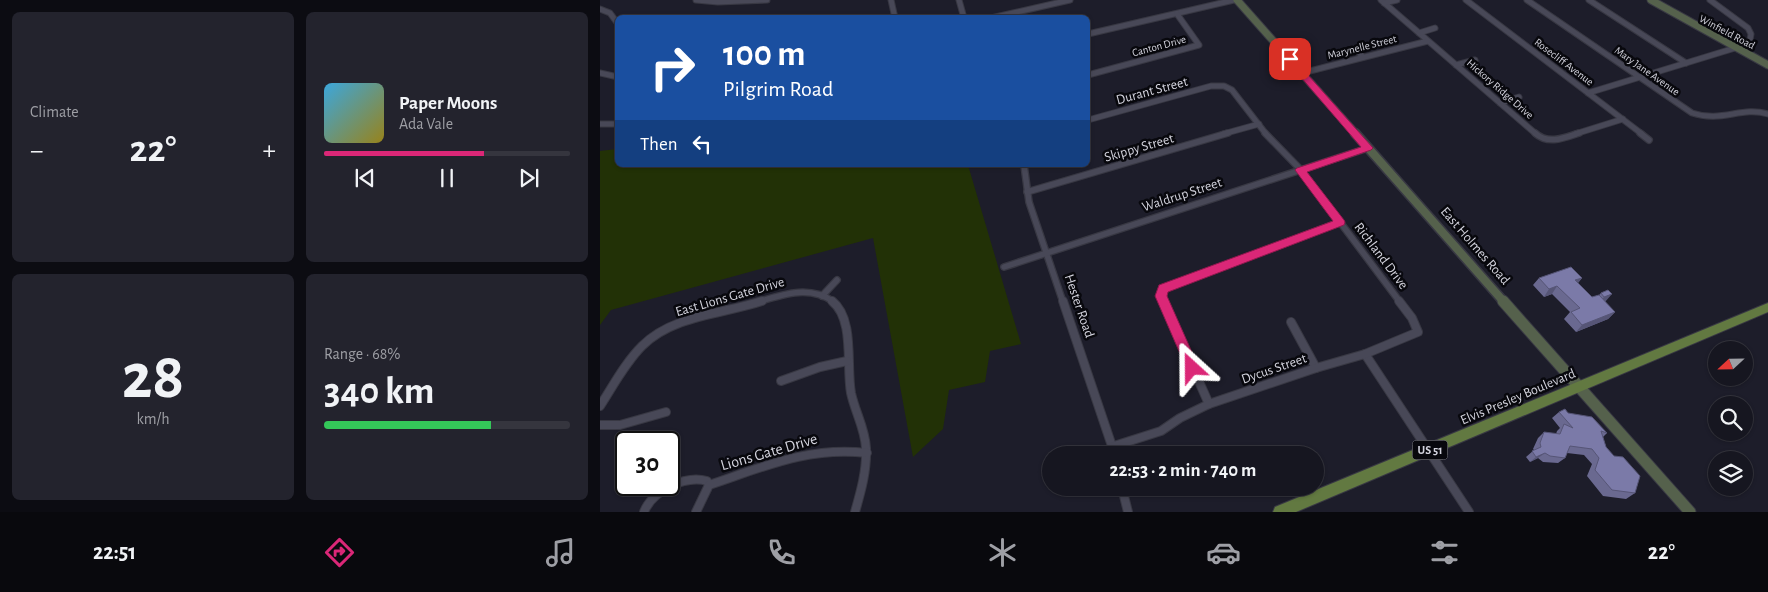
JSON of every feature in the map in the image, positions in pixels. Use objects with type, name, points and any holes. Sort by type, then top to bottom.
[{"type":"main road","name":"East Holmes Road","points":[[1237,0],[1690,512]]},
{"type":"main road","name":"Winfield Road","points":[[1651,0],[1768,65]]},
{"type":"main road","name":"Elvis Presley Boulevard","points":[[1280,512],[1768,308]]},
{"type":"street","points":[[696,0],[767,0]]},
{"type":"street","points":[[892,0],[894,15]]},
{"type":"street","points":[[958,0],[963,15]]},
{"type":"street","points":[[1004,15],[1070,0]]},
{"type":"street","points":[[1090,34],[1234,0]]},
{"type":"street","points":[[1383,1],[1397,0]]},
{"type":"street","name":"Rosecliff Avenue","points":[[1466,0],[1649,140]]},
{"type":"street","name":"Mary Jane Avenue","points":[[1527,0],[1684,109],[1700,116],[1718,118],[1746,111],[1768,114]]},
{"type":"street","points":[[1589,0],[1686,63]]},
{"type":"street","points":[[1588,92],[1735,48],[1750,40],[1752,36],[1750,30],[1710,0]]},
{"type":"street","name":"Hickory Ridge Drive","points":[[1383,1],[1500,103],[1539,136],[1547,140],[1555,141],[1623,119]]},
{"type":"street","points":[[600,9],[610,13],[615,20]]},
{"type":"street","name":"Canton Drive","points":[[1090,74],[1199,46],[1177,14]]},
{"type":"street","points":[[1419,32],[1435,28]]},
{"type":"street","name":"Marynelle Street","points":[[1302,73],[1428,41]]},
{"type":"street","points":[[1355,49],[1363,57]]},
{"type":"street","points":[[1456,65],[1475,60]]},
{"type":"street","points":[[600,73],[615,76]]},
{"type":"street","name":"Durant Street","points":[[1090,119],[1211,86],[1224,86]]},
{"type":"street","name":"Richland Drive","points":[[1224,86],[1232,90],[1258,124],[1300,170],[1412,318],[1418,332]]},
{"type":"street","points":[[1500,103],[1519,97]]},
{"type":"street","points":[[600,124],[615,124]]},
{"type":"street","name":"Skippy Street","points":[[1027,192],[1258,124]]},
{"type":"street","name":"Waldrup Street","points":[[1004,267],[1368,148]]},
{"type":"street","name":"Hester Road","points":[[1024,167],[1027,192],[1046,252],[1114,446]]},
{"type":"street","points":[[1208,404],[1161,296],[1164,289],[1340,222]]},
{"type":"street","points":[[837,280],[822,296],[831,299],[841,309],[844,321],[851,392],[864,430],[867,453],[864,482],[855,512]]},
{"type":"street","name":"East Lions Gate Drive","points":[[600,406],[637,351],[649,340],[670,328],[690,320],[796,292],[822,296]]},
{"type":"street","points":[[1291,322],[1316,368]]},
{"type":"street","name":"Dycus Street","points":[[1114,446],[1162,431],[1180,418],[1208,404],[1316,368],[1366,354],[1418,332]]},
{"type":"street","points":[[1366,354],[1469,512]]},
{"type":"street","points":[[781,381],[820,367],[848,361]]},
{"type":"street","points":[[600,425],[620,425],[666,412]]},
{"type":"street","name":"Lions Gate Drive","points":[[696,512],[709,485],[812,453],[842,450],[867,453]]},
{"type":"street","name":"Lions Gate Drive","points":[[644,512],[650,500],[656,495],[680,484],[702,479],[707,481],[709,485]]},
{"type":"street","points":[[1124,496],[1128,512]]},
{"type":"green space","points":[[615,149],[615,167],[969,167],[1021,344],[990,351],[985,382],[949,390],[943,429],[913,457],[873,238],[611,310],[600,325],[600,151]]},
{"type":"building","points":[[1571,267],[1582,278],[1575,280],[1592,297],[1599,295],[1615,312],[1582,325],[1571,312],[1580,308],[1557,286],[1549,289],[1539,278]]},
{"type":"building","points":[[1608,290],[1612,294],[1604,297],[1601,293]]},
{"type":"building","points":[[1565,409],[1568,413],[1592,417],[1607,433],[1601,431],[1606,447],[1614,456],[1623,457],[1640,476],[1635,493],[1612,490],[1595,470],[1599,458],[1592,449],[1570,446],[1565,458],[1550,456],[1545,453],[1536,457],[1532,451],[1541,447],[1540,443],[1544,432],[1560,434],[1564,424],[1573,428],[1559,412]]},
{"type":"route","points":[[1192,368],[1161,296],[1164,289],[1340,222],[1300,170],[1368,148],[1290,59]]}]
